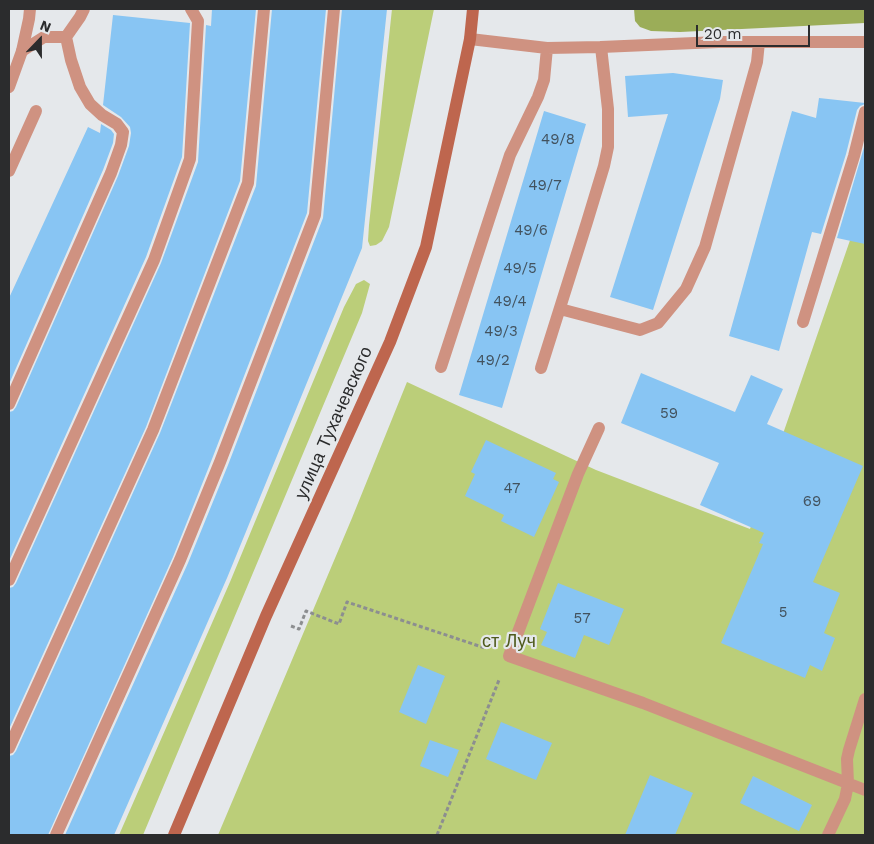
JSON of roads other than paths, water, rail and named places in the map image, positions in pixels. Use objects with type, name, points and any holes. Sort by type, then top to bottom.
[{"type":"street","points":[[9,87],[22,51],[30,9]]},
{"type":"street","points":[[66,36],[84,9]]},
{"type":"street","points":[[9,580],[154,260],[190,159],[198,21],[191,9]]},
{"type":"street","points":[[9,748],[153,430],[248,183],[264,9]]},
{"type":"street","points":[[56,835],[180,560],[220,462],[315,215],[334,9]]},
{"type":"street","name":"улица Тухачевского","points":[[174,835],[266,616],[390,342],[423,255],[470,38],[473,9]]},
{"type":"street","points":[[22,51],[44,36],[66,36]]},
{"type":"street","points":[[9,404],[111,173],[121,145],[123,132],[117,124],[102,115],[90,104],[80,87],[66,36]]},
{"type":"street","points":[[470,38],[547,48],[718,42],[865,42]]},
{"type":"street","points":[[560,309],[640,330],[658,323],[686,289],[705,247],[757,62],[759,42]]},
{"type":"street","points":[[541,368],[599,182],[608,147],[608,109],[601,47]]},
{"type":"street","points":[[441,367],[510,154],[538,97],[544,80],[547,48]]},
{"type":"street","points":[[9,171],[36,110]]},
{"type":"street","points":[[802,322],[854,156],[865,112]]},
{"type":"street","points":[[599,428],[578,474],[509,656],[643,703],[865,790]]},
{"type":"street","points":[[828,835],[845,799],[848,784],[847,759],[865,699]]},
{"type":"park label","name":"ст Луч","points":[[509,642]]}]
